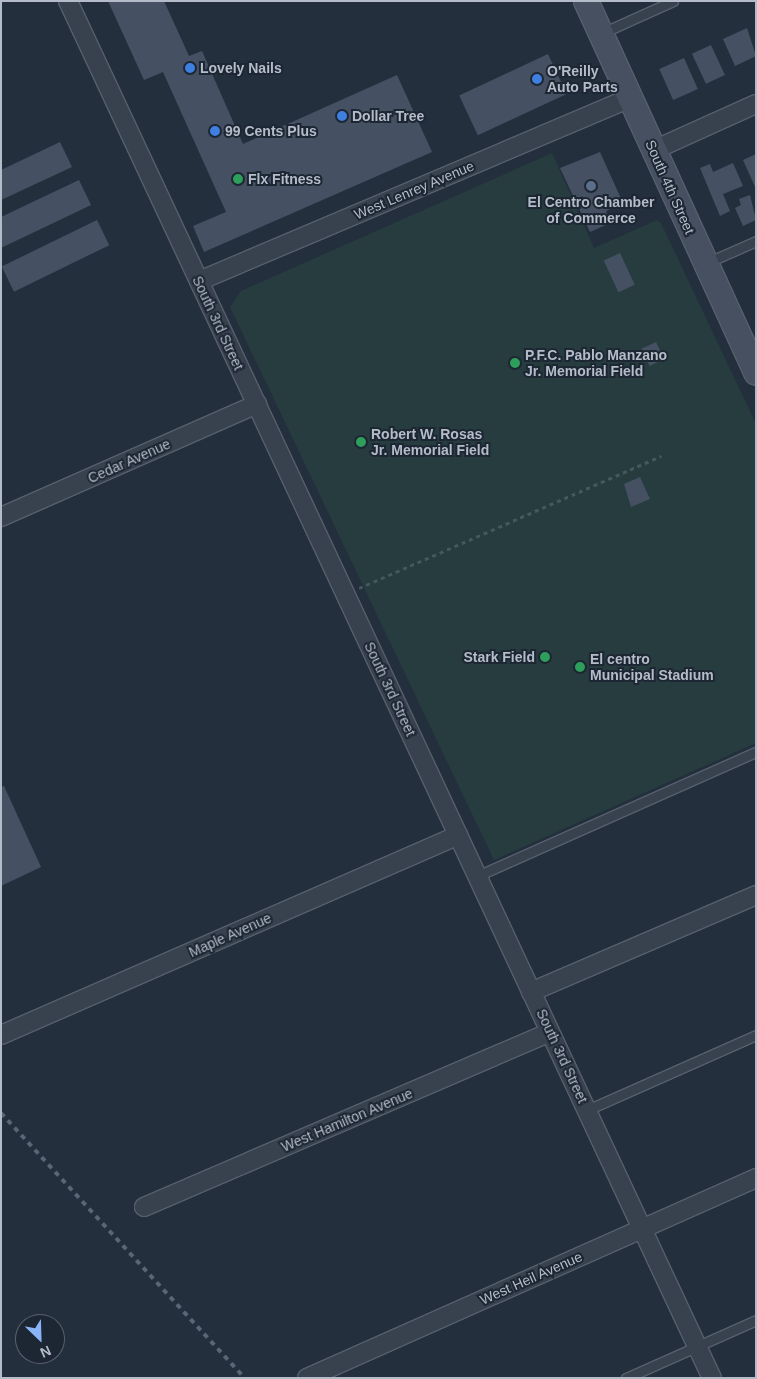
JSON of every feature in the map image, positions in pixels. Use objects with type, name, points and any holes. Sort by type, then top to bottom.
[{"type":"main road","name":"South 4th Street","points":[[586,1],[756,373]]},
{"type":"street","name":"South 3rd Street","points":[[68,1],[712,1378]]},
{"type":"street","name":"West Lenrey Avenue","points":[[199,281],[630,98]]},
{"type":"street","points":[[654,150],[756,104]]},
{"type":"street","name":"Cedar Avenue","points":[[1,517],[256,404]]},
{"type":"street","name":"Maple Avenue","points":[[1,1035],[458,835]]},
{"type":"street","points":[[532,992],[756,895]]},
{"type":"street","name":"West Hamilton Avenue","points":[[144,1207],[550,1032]]},
{"type":"street","name":"West Heil Avenue","points":[[307,1378],[756,1178]]},
{"type":"lane","points":[[600,34],[673,1]]},
{"type":"lane","points":[[705,263],[756,240]]},
{"type":"lane","points":[[477,876],[756,752]]},
{"type":"lane","points":[[587,1110],[756,1035]]},
{"type":"lane","points":[[626,1378],[756,1320]]},
{"type":"path","points":[[345,594],[661,456]]},
{"type":"green space","points":[[552,153],[594,248],[657,220],[661,223],[756,424],[756,743],[494,860],[230,307],[241,291]]},
{"type":"building","points":[[108,1],[164,1],[189,56],[202,51],[243,144],[397,75],[432,152],[204,252],[193,226],[226,212],[163,72],[144,80]]},
{"type":"building","points":[[747,28],[756,56],[735,66],[723,39]]},
{"type":"building","points":[[711,45],[725,75],[706,84],[692,54]]},
{"type":"building","points":[[548,54],[567,94],[478,135],[459,95]]},
{"type":"building","points":[[684,58],[698,89],[673,100],[659,69]]},
{"type":"building","points":[[60,142],[72,167],[1,200],[1,170]]},
{"type":"building","name":"El Centro Chamber of Commerce","points":[[600,152],[623,203],[606,211],[610,223],[590,232],[560,168]]},
{"type":"building","points":[[756,154],[756,189],[743,160]]},
{"type":"building","points":[[733,163],[743,186],[723,194],[730,211],[720,216],[700,168],[710,164],[713,172]]},
{"type":"building","points":[[79,180],[91,205],[1,248],[1,217]]},
{"type":"building","points":[[750,195],[756,220],[743,226],[735,208],[741,205],[739,199]]},
{"type":"building","points":[[97,220],[109,245],[14,292],[2,266]]},
{"type":"building","points":[[620,253],[635,285],[618,292],[604,261]]},
{"type":"building","points":[[656,342],[664,359],[650,366],[641,349]]},
{"type":"building","points":[[640,477],[650,499],[631,507],[624,484]]},
{"type":"building","points":[[4,786],[41,867],[1,886],[1,787]]},
{"type":"railway","points":[[1,1113],[245,1378]]},
{"type":"place","name":"Lovely Nails","points":[[190,68]]},
{"type":"place","name":"O'Reilly Auto Parts","points":[[537,79]]},
{"type":"place","name":"Dollar Tree","points":[[342,116]]},
{"type":"place","name":"99 Cents Plus","points":[[215,131]]},
{"type":"place","name":"Flx Fitness","points":[[238,179]]},
{"type":"place","name":"El Centro Chamber of Commerce","points":[[591,186]]},
{"type":"place","name":"P.F.C. Pablo Manzano Jr. Memorial Field","points":[[515,363]]},
{"type":"place","name":"Robert W. Rosas Jr. Memorial Field","points":[[361,442]]},
{"type":"place","name":"Stark Field","points":[[545,657]]},
{"type":"place","name":"El centro Municipal Stadium","points":[[580,667]]}]
